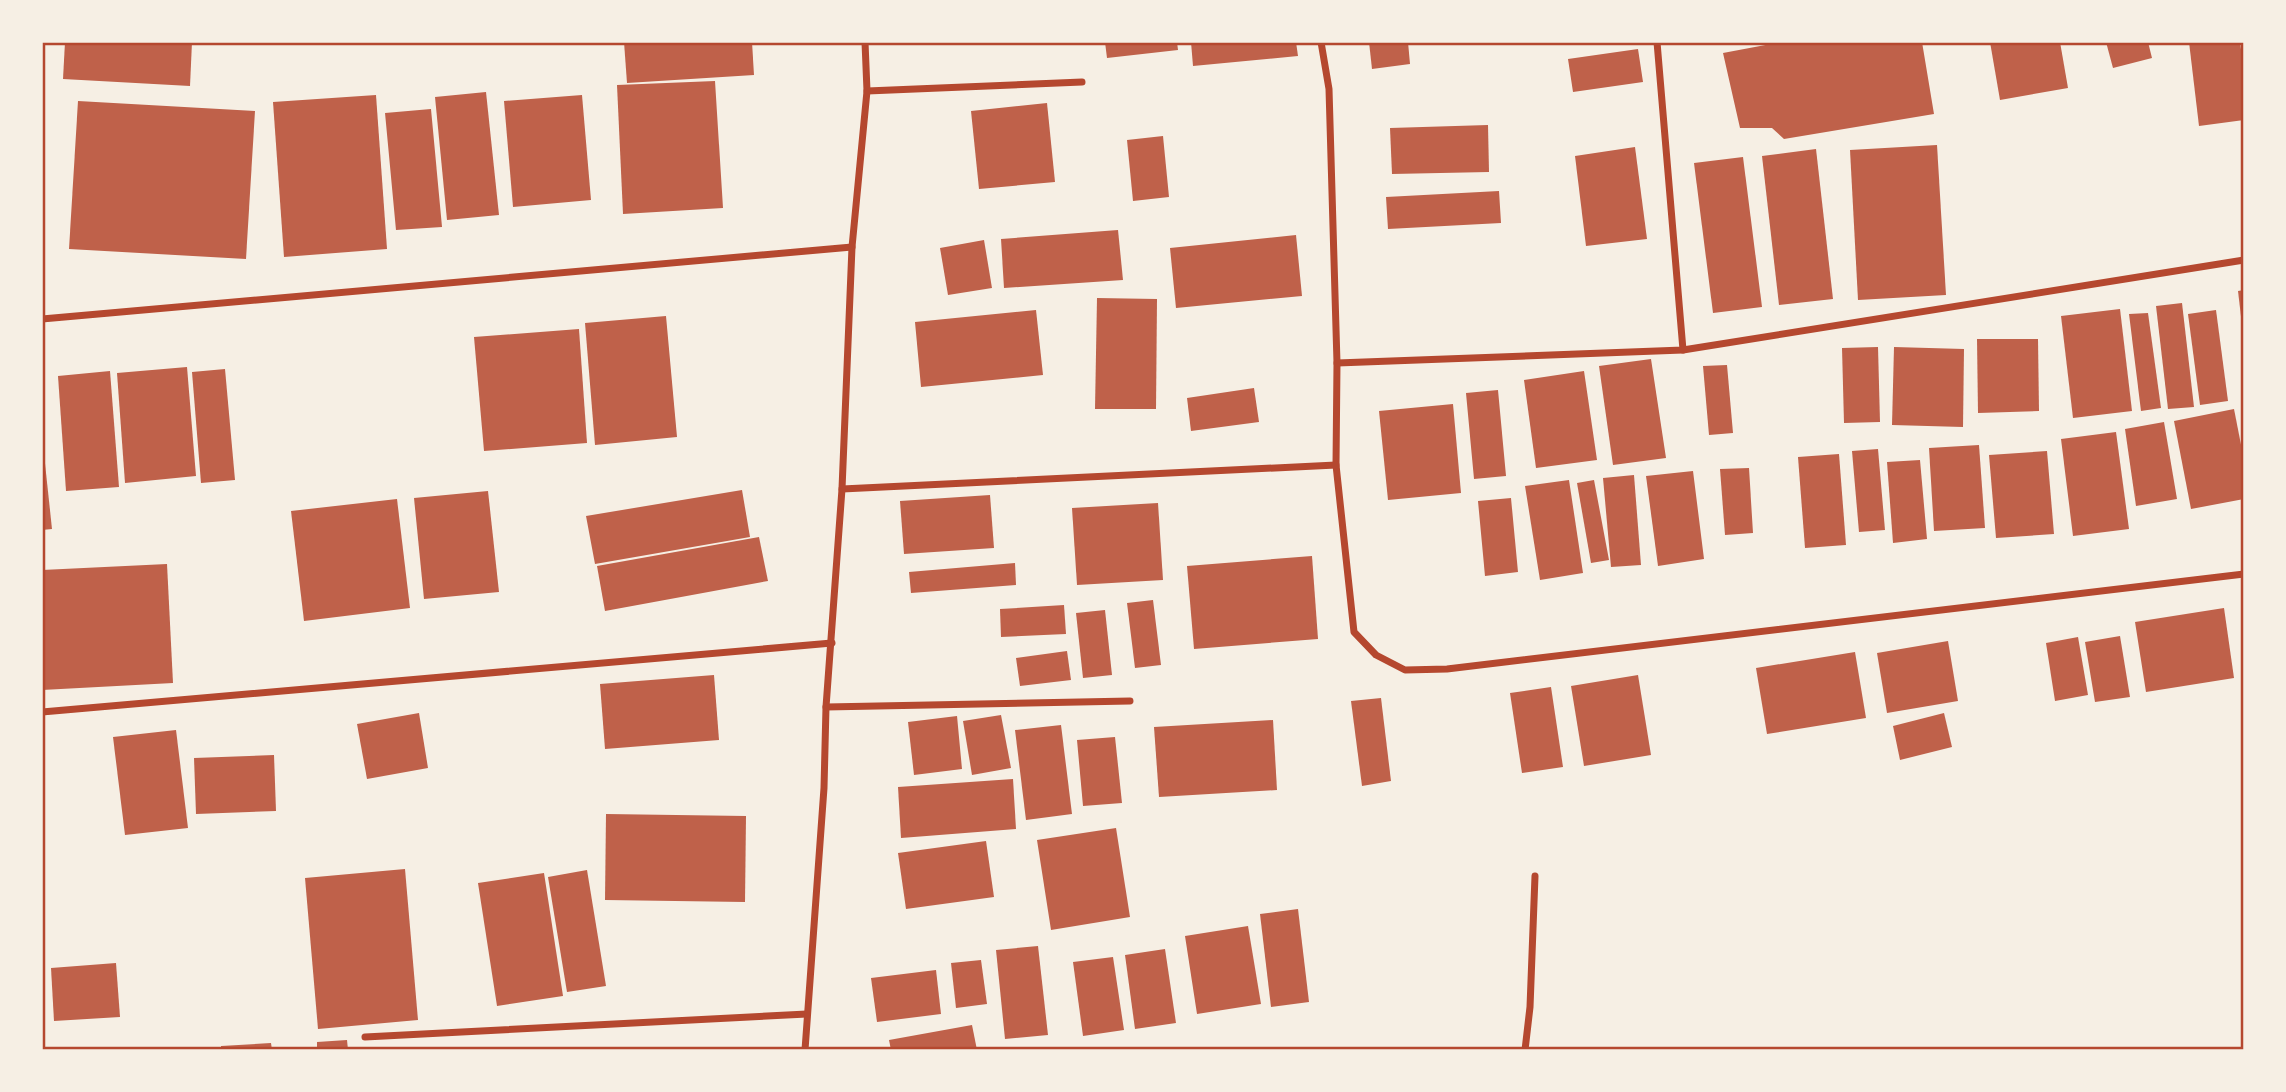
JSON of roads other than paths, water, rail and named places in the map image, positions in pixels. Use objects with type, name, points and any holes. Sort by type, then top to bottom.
[{"type":"street","points":[[805,1050],[842,489],[852,247],[867,91],[865,42]]},
{"type":"street","points":[[1321,42],[1329,89],[1337,363],[1336,465],[1354,632],[1376,655],[1405,670],[1447,669],[2244,574]]},
{"type":"street","points":[[1657,42],[1683,350]]},
{"type":"street","points":[[867,91],[1082,82]]},
{"type":"street","points":[[42,319],[852,247]]},
{"type":"street","points":[[1337,363],[1683,350],[2244,260]]},
{"type":"street","points":[[842,489],[1336,465]]},
{"type":"street","points":[[42,712],[832,642]]},
{"type":"street","points":[[826,708],[1130,701]]},
{"type":"street","points":[[1525,1050],[1530,1007],[1535,876]]},
{"type":"street","points":[[365,1037],[807,1014]]}]
